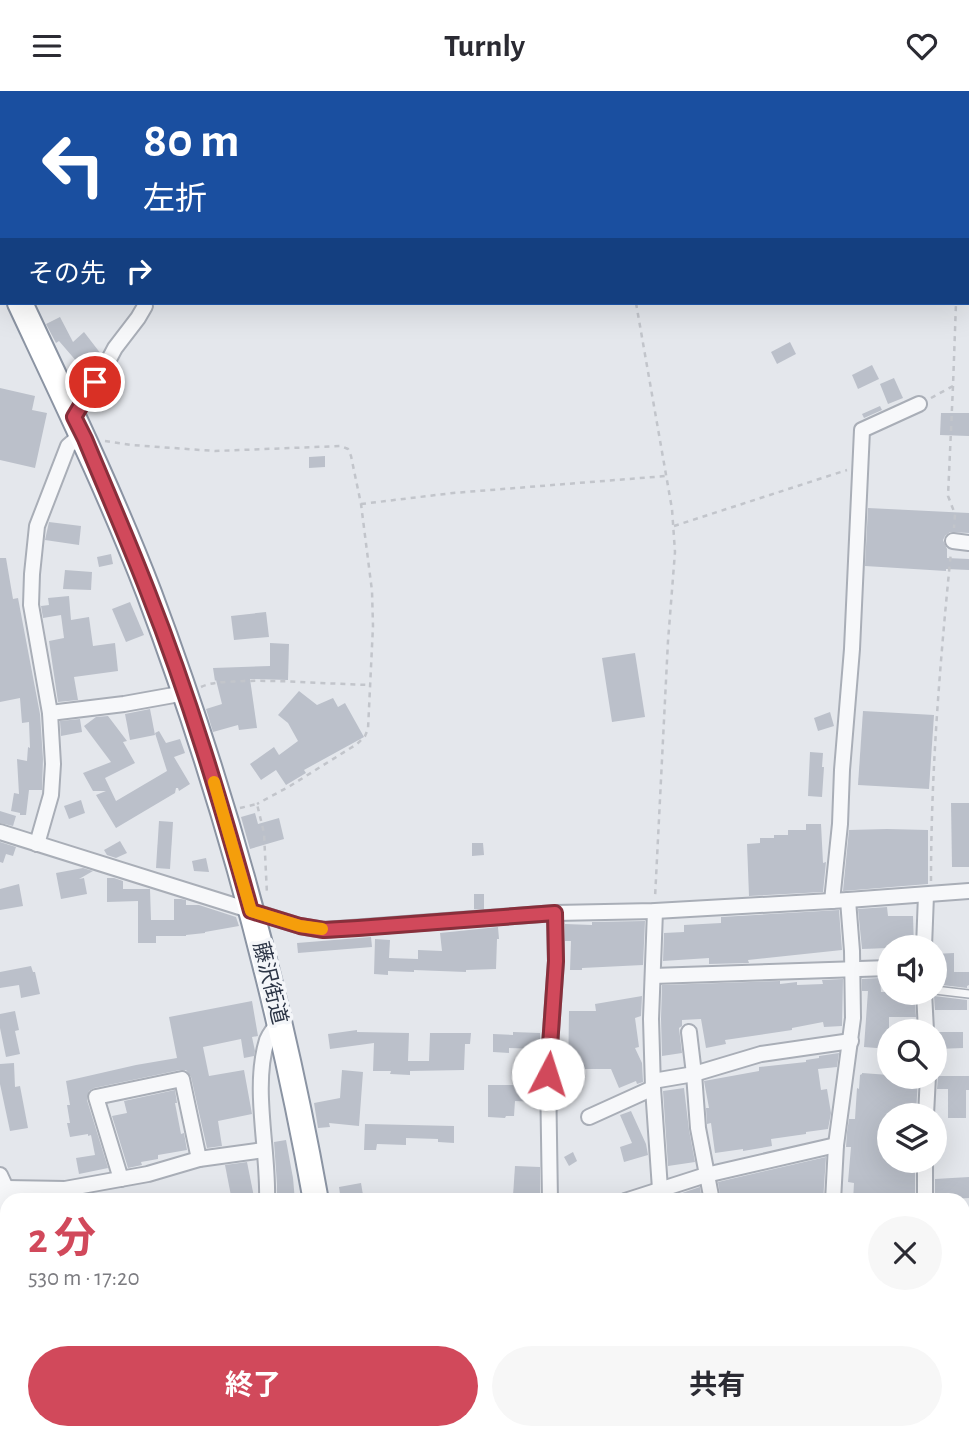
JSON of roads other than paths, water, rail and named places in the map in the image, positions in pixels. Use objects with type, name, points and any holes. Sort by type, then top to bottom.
[{"type":"highway","name":"藤沢街道","points":[[21,305],[80,430],[148,592],[260,914],[315,1193]]},
{"type":"street","points":[[37,844],[51,795],[53,764],[50,713],[31,605],[37,526],[68,446],[80,430],[106,365],[145,306]]},
{"type":"street","points":[[832,901],[852,649],[862,431],[919,404]]},
{"type":"street","points":[[953,541],[969,543]]},
{"type":"street","points":[[50,713],[185,694]]},
{"type":"street","points":[[0,832],[260,914],[324,930],[555,913],[654,911],[969,891]]},
{"type":"street","points":[[925,935],[928,895]]},
{"type":"street","points":[[833,1193],[836,1145],[853,1018],[848,900]]},
{"type":"street","points":[[654,911],[651,1019],[660,1189]]},
{"type":"street","points":[[550,1193],[548,1074],[556,961],[555,913]]},
{"type":"street","points":[[653,976],[877,969]]},
{"type":"street","points":[[267,1193],[262,1068],[268,1037],[280,1022]]},
{"type":"street","points":[[689,1032],[698,1128],[710,1193]]},
{"type":"street","points":[[589,1117],[653,1084],[761,1054],[851,1041]]},
{"type":"street","points":[[121,1179],[96,1097],[183,1080],[199,1159]]},
{"type":"street","points":[[648,1193],[706,1175],[836,1145]]},
{"type":"street","points":[[3,1182],[65,1189],[148,1174],[199,1159],[264,1150]]},
{"type":"street","points":[[925,1173],[925,1193]]},
{"type":"street","points":[[757,1440],[904,1440]]},
{"type":"lane","points":[[947,991],[969,994]]}]
